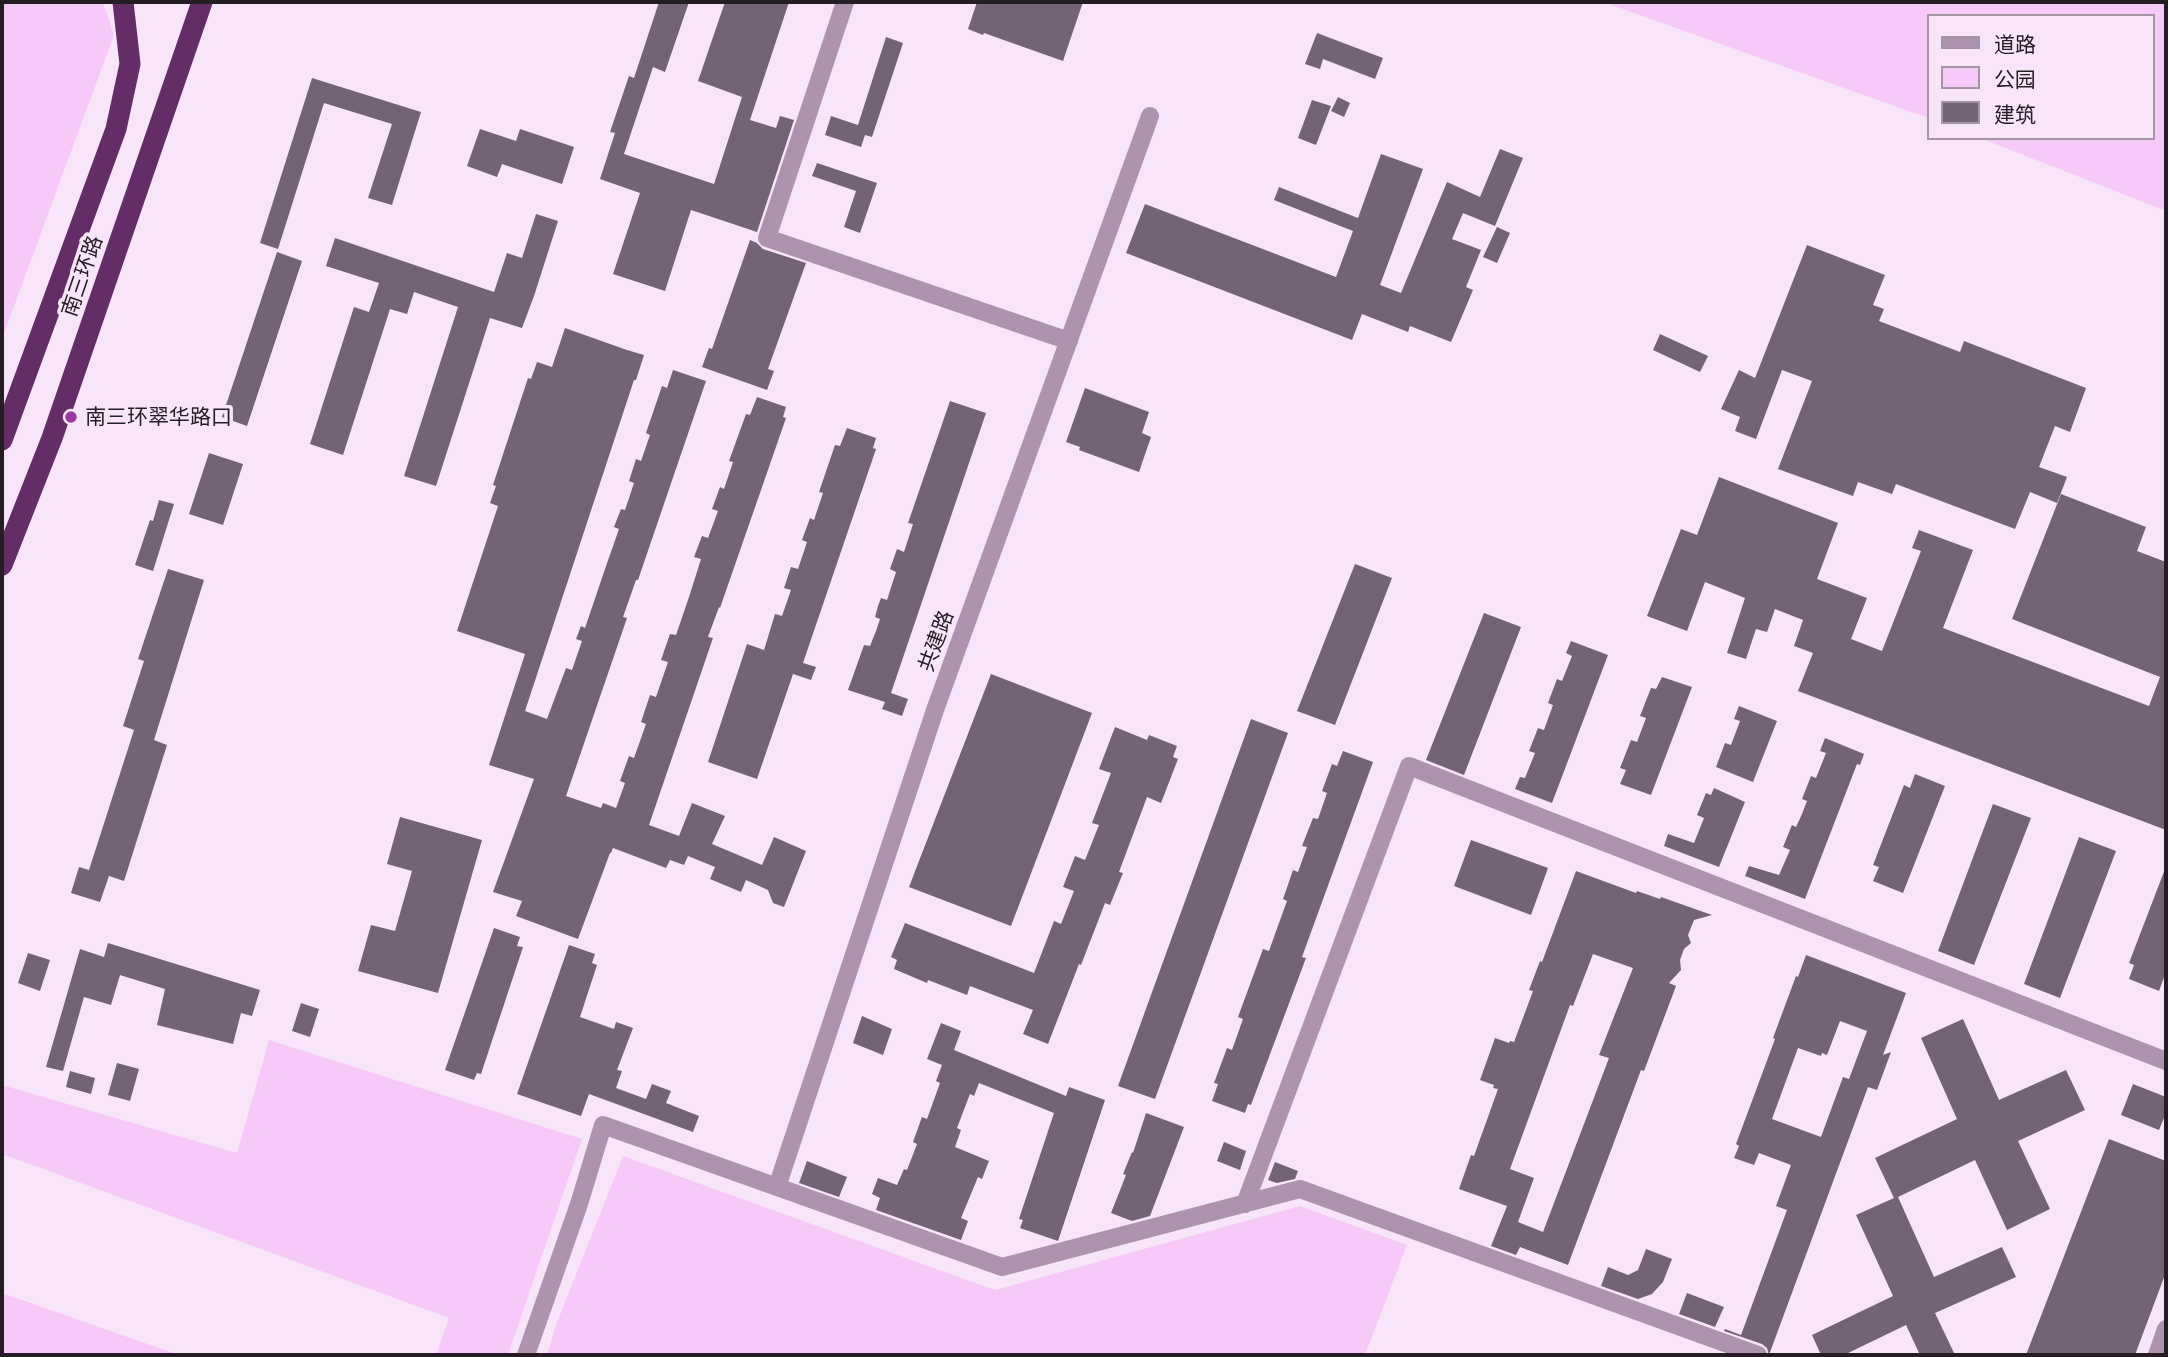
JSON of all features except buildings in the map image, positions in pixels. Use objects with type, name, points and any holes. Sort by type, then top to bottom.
[{"type":"highway","name":"南三环路","points":[[2,440],[116,129],[130,64],[123,2]]},
{"type":"highway","name":"南三环路","points":[[2,565],[52,438],[202,2]]},
{"type":"street","points":[[845,2],[767,239],[1069,341]]},
{"type":"street","name":"共建路","points":[[778,1187],[935,710],[1150,116]]},
{"type":"street","points":[[1245,1204],[1409,766],[2166,1061]]},
{"type":"street","points":[[526,1355],[579,1204],[603,1125],[1002,1267],[1300,1189],[1758,1355]]},
{"type":"street","points":[[2157,1355],[2166,1329]]},
{"type":"green space","points":[[2,2],[103,2],[114,35],[2,339]]},
{"type":"green space","points":[[1603,2],[2166,2],[2166,211],[1985,140],[2154,140],[2154,14],[1926,14],[1926,117]]},
{"type":"green space","points":[[269,1040],[582,1139],[508,1355],[436,1355],[449,1318],[2,1154],[2,1085],[237,1153]]},
{"type":"green space","points":[[623,1156],[995,1290],[1300,1206],[1407,1245],[1365,1355],[547,1355],[556,1325]]},
{"type":"green space","points":[[2,1293],[179,1355],[2,1355]]},
{"type":"place","name":"南三环翠华路口","points":[[71,417]]}]
